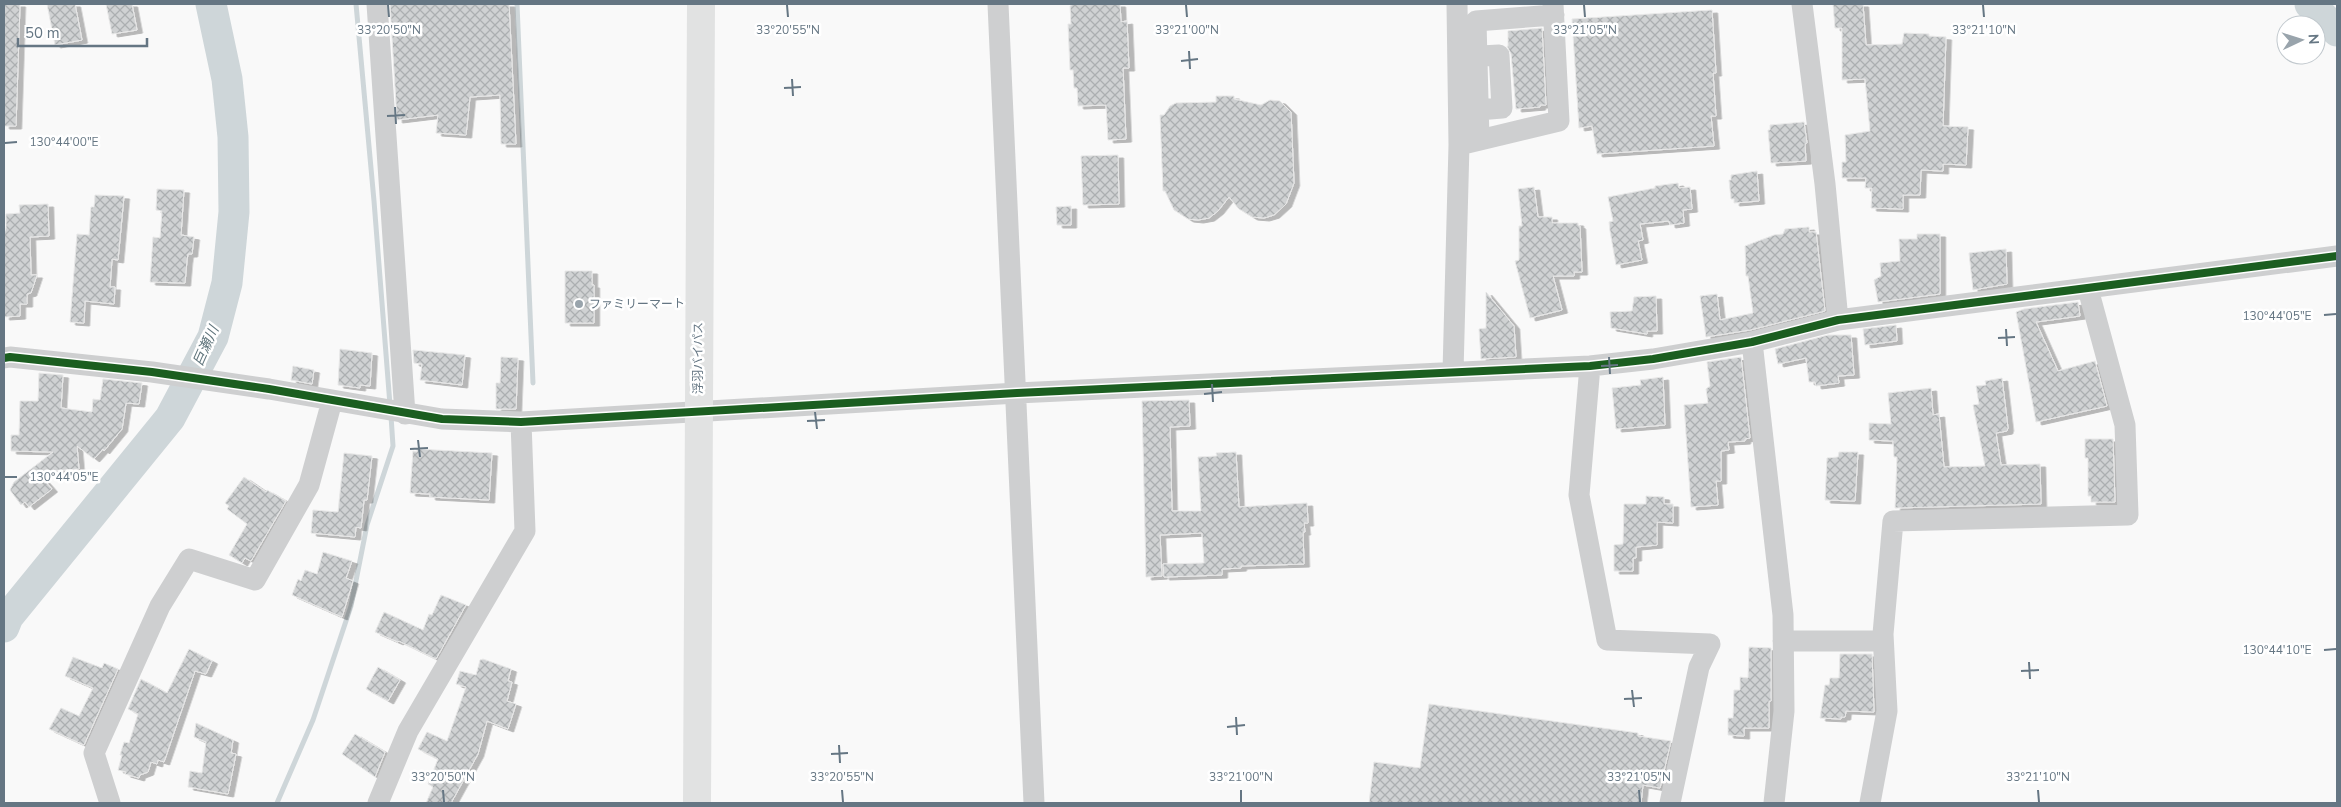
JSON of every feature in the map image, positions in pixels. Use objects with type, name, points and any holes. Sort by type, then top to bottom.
[{"type":"highway","name":"浮羽バイパス","points":[[697,803],[697,412],[701,4]]},
{"type":"street","points":[[377,4],[405,414]]},
{"type":"street","points":[[998,4],[1034,803]]},
{"type":"street","points":[[1457,4],[1478,110],[1469,143]]},
{"type":"street","points":[[1802,4],[1825,184],[1838,320]]},
{"type":"street","points":[[1453,372],[1469,143],[1467,57],[1476,22],[1554,10],[1559,121],[1469,143]]},
{"type":"street","points":[[4,358],[10,356],[152,372],[269,389],[381,410],[442,419],[520,422],[1017,393],[1590,366],[1653,359],[1752,342],[1838,320],[2337,256]]},
{"type":"street","points":[[1870,803],[1887,711],[1883,641],[1893,521],[2128,515],[2125,425],[2088,289]]},
{"type":"street","points":[[1752,342],[1783,615],[1784,711],[1774,803]]},
{"type":"street","points":[[1590,366],[1580,495],[1606,640],[1710,644],[1700,667],[1670,803]]},
{"type":"street","points":[[110,803],[94,753],[160,606],[189,559],[255,580],[309,485],[332,401]]},
{"type":"street","points":[[378,803],[408,732],[525,531],[520,422]]},
{"type":"street","points":[[1784,641],[1883,641]]},
{"type":"building","points":[[4,4],[20,4],[16,126],[4,126]]},
{"type":"building","points":[[47,4],[75,4],[82,40],[55,45]]},
{"type":"building","points":[[106,4],[132,4],[137,30],[112,34]]},
{"type":"building","points":[[390,4],[509,4],[516,144],[501,144],[500,95],[470,97],[466,135],[436,133],[438,115],[397,120]]},
{"type":"building","points":[[1073,4],[1120,4],[1121,22],[1127,21],[1129,68],[1123,68],[1126,139],[1108,140],[1106,105],[1078,106],[1073,70],[1070,70],[1068,24],[1071,24],[1070,6]]},
{"type":"building","points":[[1833,4],[1863,4],[1866,45],[1902,44],[1904,33],[1946,37],[1943,126],[1968,127],[1966,165],[1943,164],[1943,171],[1921,170],[1920,195],[1903,195],[1903,209],[1871,208],[1872,188],[1865,188],[1866,178],[1842,178],[1842,162],[1846,162],[1845,135],[1870,131],[1865,79],[1842,80],[1842,28],[1835,28]]},
{"type":"building","points":[[1712,10],[1716,73],[1713,73],[1716,116],[1711,116],[1714,146],[1597,154],[1592,126],[1579,128],[1572,19]]},
{"type":"building","points":[[1542,28],[1546,105],[1516,109],[1511,54],[1507,46],[1508,31]]},
{"type":"building","points":[[1216,96],[1234,96],[1234,99],[1261,105],[1270,100],[1280,101],[1291,112],[1294,183],[1286,204],[1274,215],[1264,218],[1252,217],[1239,209],[1229,197],[1218,211],[1209,218],[1188,219],[1174,210],[1165,191],[1163,191],[1160,115],[1164,115],[1170,106],[1176,103],[1216,102]]},
{"type":"building","points":[[1804,122],[1807,143],[1805,144],[1806,161],[1771,163],[1768,130],[1770,130],[1770,125]]},
{"type":"building","points":[[1118,155],[1119,204],[1083,205],[1081,156]]},
{"type":"building","points":[[1757,171],[1759,201],[1734,203],[1734,199],[1731,199],[1729,180],[1731,180],[1731,175]]},
{"type":"building","points":[[1678,183],[1679,188],[1690,187],[1692,209],[1683,210],[1684,223],[1670,225],[1669,221],[1640,224],[1643,240],[1638,241],[1642,260],[1616,265],[1609,222],[1613,221],[1608,197],[1655,188],[1655,186]]},
{"type":"building","points":[[1534,187],[1538,217],[1552,217],[1552,223],[1578,223],[1580,226],[1582,272],[1574,272],[1574,276],[1553,276],[1562,310],[1530,318],[1515,261],[1519,260],[1519,226],[1522,226],[1518,189]]},
{"type":"building","points":[[157,189],[184,190],[181,235],[194,237],[192,254],[188,254],[185,283],[150,282],[153,237],[160,238],[162,211],[156,210]]},
{"type":"building","points":[[95,195],[124,196],[118,260],[112,259],[110,287],[115,287],[114,304],[85,301],[84,323],[70,322],[77,234],[89,235],[91,207],[94,207]]},
{"type":"building","points":[[48,204],[49,236],[30,237],[31,275],[37,275],[31,293],[27,294],[27,304],[20,304],[20,316],[4,317],[4,234],[6,214],[20,213],[19,205]]},
{"type":"building","points":[[1071,206],[1071,225],[1057,225],[1056,207]]},
{"type":"building","points":[[1809,227],[1809,232],[1816,232],[1825,311],[1750,330],[1706,337],[1700,296],[1717,294],[1720,320],[1753,313],[1748,276],[1746,276],[1745,246],[1774,235],[1783,234],[1785,229]]},
{"type":"building","points":[[1917,234],[1940,234],[1940,294],[1878,302],[1874,280],[1881,276],[1880,263],[1900,261],[1899,239],[1917,239]]},
{"type":"building","points":[[2006,249],[2007,284],[1973,290],[1969,253]]},
{"type":"building","name":"ファミリーマート","points":[[565,271],[592,271],[594,323],[565,323]]},
{"type":"building","points":[[1486,292],[1514,326],[1516,357],[1481,359],[1479,329],[1486,328]]},
{"type":"building","points":[[1656,296],[1657,331],[1647,331],[1647,334],[1611,328],[1610,312],[1632,311],[1634,297]]},
{"type":"building","points":[[2078,302],[2080,316],[2036,322],[2058,371],[2095,361],[2107,406],[2036,422],[2016,312],[2024,309]]},
{"type":"building","points":[[1896,325],[1897,341],[1865,345],[1863,329]]},
{"type":"building","points":[[1828,335],[1851,335],[1854,375],[1838,376],[1839,383],[1816,386],[1815,382],[1809,382],[1806,358],[1778,364],[1775,349]]},
{"type":"building","points":[[340,349],[372,353],[370,386],[360,385],[360,388],[338,385]]},
{"type":"building","points":[[413,350],[465,355],[462,385],[420,380],[422,364],[414,363]]},
{"type":"building","points":[[501,357],[518,358],[516,409],[496,409],[496,383],[500,383]]},
{"type":"building","points":[[1741,357],[1750,438],[1745,439],[1745,441],[1728,442],[1729,450],[1721,451],[1721,481],[1716,481],[1718,505],[1691,507],[1684,405],[1708,403],[1706,389],[1710,386],[1707,362]]},
{"type":"building","points":[[293,366],[314,370],[312,384],[291,380]]},
{"type":"building","points":[[39,373],[63,375],[61,408],[92,412],[93,399],[100,400],[103,379],[142,383],[139,404],[126,403],[122,429],[104,451],[103,449],[94,459],[77,446],[79,469],[37,472],[52,489],[29,507],[25,502],[21,505],[10,490],[14,482],[53,452],[11,451],[11,435],[19,435],[20,401],[38,401]]},
{"type":"building","points":[[1663,377],[1665,425],[1616,429],[1612,388],[1641,385],[1640,380]]},
{"type":"building","points":[[2002,378],[2008,428],[2007,431],[1996,433],[2001,465],[2040,464],[2041,504],[1895,508],[1897,457],[1894,457],[1893,441],[1869,440],[1869,423],[1891,424],[1888,393],[1931,388],[1933,415],[1939,414],[1944,467],[1985,466],[1973,405],[1979,404],[1976,386],[1986,385],[1985,381]]},
{"type":"building","points":[[1189,400],[1190,426],[1170,427],[1172,511],[1201,511],[1198,457],[1217,456],[1216,453],[1236,452],[1239,507],[1307,503],[1308,523],[1304,523],[1305,532],[1303,532],[1304,564],[1241,566],[1241,568],[1222,569],[1222,575],[1164,577],[1163,564],[1204,563],[1202,533],[1160,535],[1162,576],[1146,577],[1142,401]]},
{"type":"building","points":[[2085,439],[2113,439],[2115,502],[2091,502],[2091,496],[2088,496],[2088,458],[2085,458]]},
{"type":"building","points":[[417,449],[492,453],[489,500],[430,497],[430,494],[410,493],[413,451],[417,452]]},
{"type":"building","points":[[1839,452],[1858,452],[1855,501],[1825,500],[1827,458],[1838,457]]},
{"type":"building","points":[[344,453],[372,456],[367,500],[364,500],[361,528],[356,527],[355,537],[311,533],[313,510],[338,512]]},
{"type":"building","points":[[244,477],[266,492],[267,490],[286,501],[251,561],[245,558],[242,563],[229,555],[247,524],[227,509],[229,506],[225,503]]},
{"type":"building","points":[[1646,496],[1664,497],[1664,504],[1673,504],[1673,523],[1657,522],[1657,545],[1636,547],[1636,558],[1633,558],[1633,571],[1614,571],[1614,545],[1623,544],[1624,504],[1646,504]]},
{"type":"building","points":[[323,552],[352,561],[346,578],[353,581],[342,617],[292,595],[298,579],[301,581],[305,570],[317,574]]},
{"type":"building","points":[[441,595],[466,605],[436,659],[375,632],[384,612],[423,630],[429,614],[432,615]]},
{"type":"building","points":[[1749,647],[1771,648],[1769,728],[1744,728],[1744,736],[1728,735],[1728,718],[1733,718],[1734,690],[1740,690],[1740,677],[1748,678]]},
{"type":"building","points":[[189,649],[212,661],[206,674],[195,671],[164,762],[158,760],[157,764],[151,762],[148,772],[140,775],[139,778],[125,774],[126,772],[118,770],[122,755],[120,755],[124,742],[129,743],[138,714],[128,709],[141,679],[167,693]]},
{"type":"building","points":[[1840,654],[1872,654],[1874,712],[1846,711],[1845,717],[1841,717],[1841,719],[1820,718],[1825,685],[1829,685],[1830,678],[1839,678]]},
{"type":"building","points":[[73,657],[102,668],[104,663],[118,669],[84,745],[49,729],[61,708],[79,716],[93,688],[65,676]]},
{"type":"building","points":[[483,659],[511,669],[508,681],[512,682],[507,701],[516,704],[508,729],[487,721],[478,754],[451,803],[426,803],[433,787],[428,784],[438,759],[418,749],[427,732],[447,741],[466,687],[456,684],[460,671],[476,675],[480,660]]},
{"type":"building","points":[[378,667],[400,680],[388,701],[366,689]]},
{"type":"building","points":[[1429,704],[1638,733],[1638,736],[1671,741],[1660,788],[1643,785],[1641,803],[1369,803],[1374,762],[1420,768]]},
{"type":"building","points":[[196,723],[233,740],[231,753],[236,754],[228,794],[188,787],[190,771],[202,773],[206,742],[194,737]]},
{"type":"building","points":[[355,734],[385,752],[375,777],[342,754]]},
{"type":"waterway","name":"巨瀬川","points":[[4,627],[8,617],[170,418],[213,337],[227,283],[234,212],[233,137],[227,79],[211,4]]},
{"type":"waterway","points":[[356,4],[390,405]]},
{"type":"waterway","points":[[517,4],[533,383]]},
{"type":"waterway","points":[[2310,4],[2337,31]]},
{"type":"waterway","points":[[277,803],[313,720],[351,606],[367,525],[393,446],[391,416]]},
{"type":"cycle path","points":[[4,358],[10,357],[152,372],[269,389],[442,419],[521,422],[1017,393],[1590,366],[1653,359],[1752,342],[1838,320],[2337,256]]},
{"type":"place","name":"ファミリーマート","points":[[579,304]]}]
